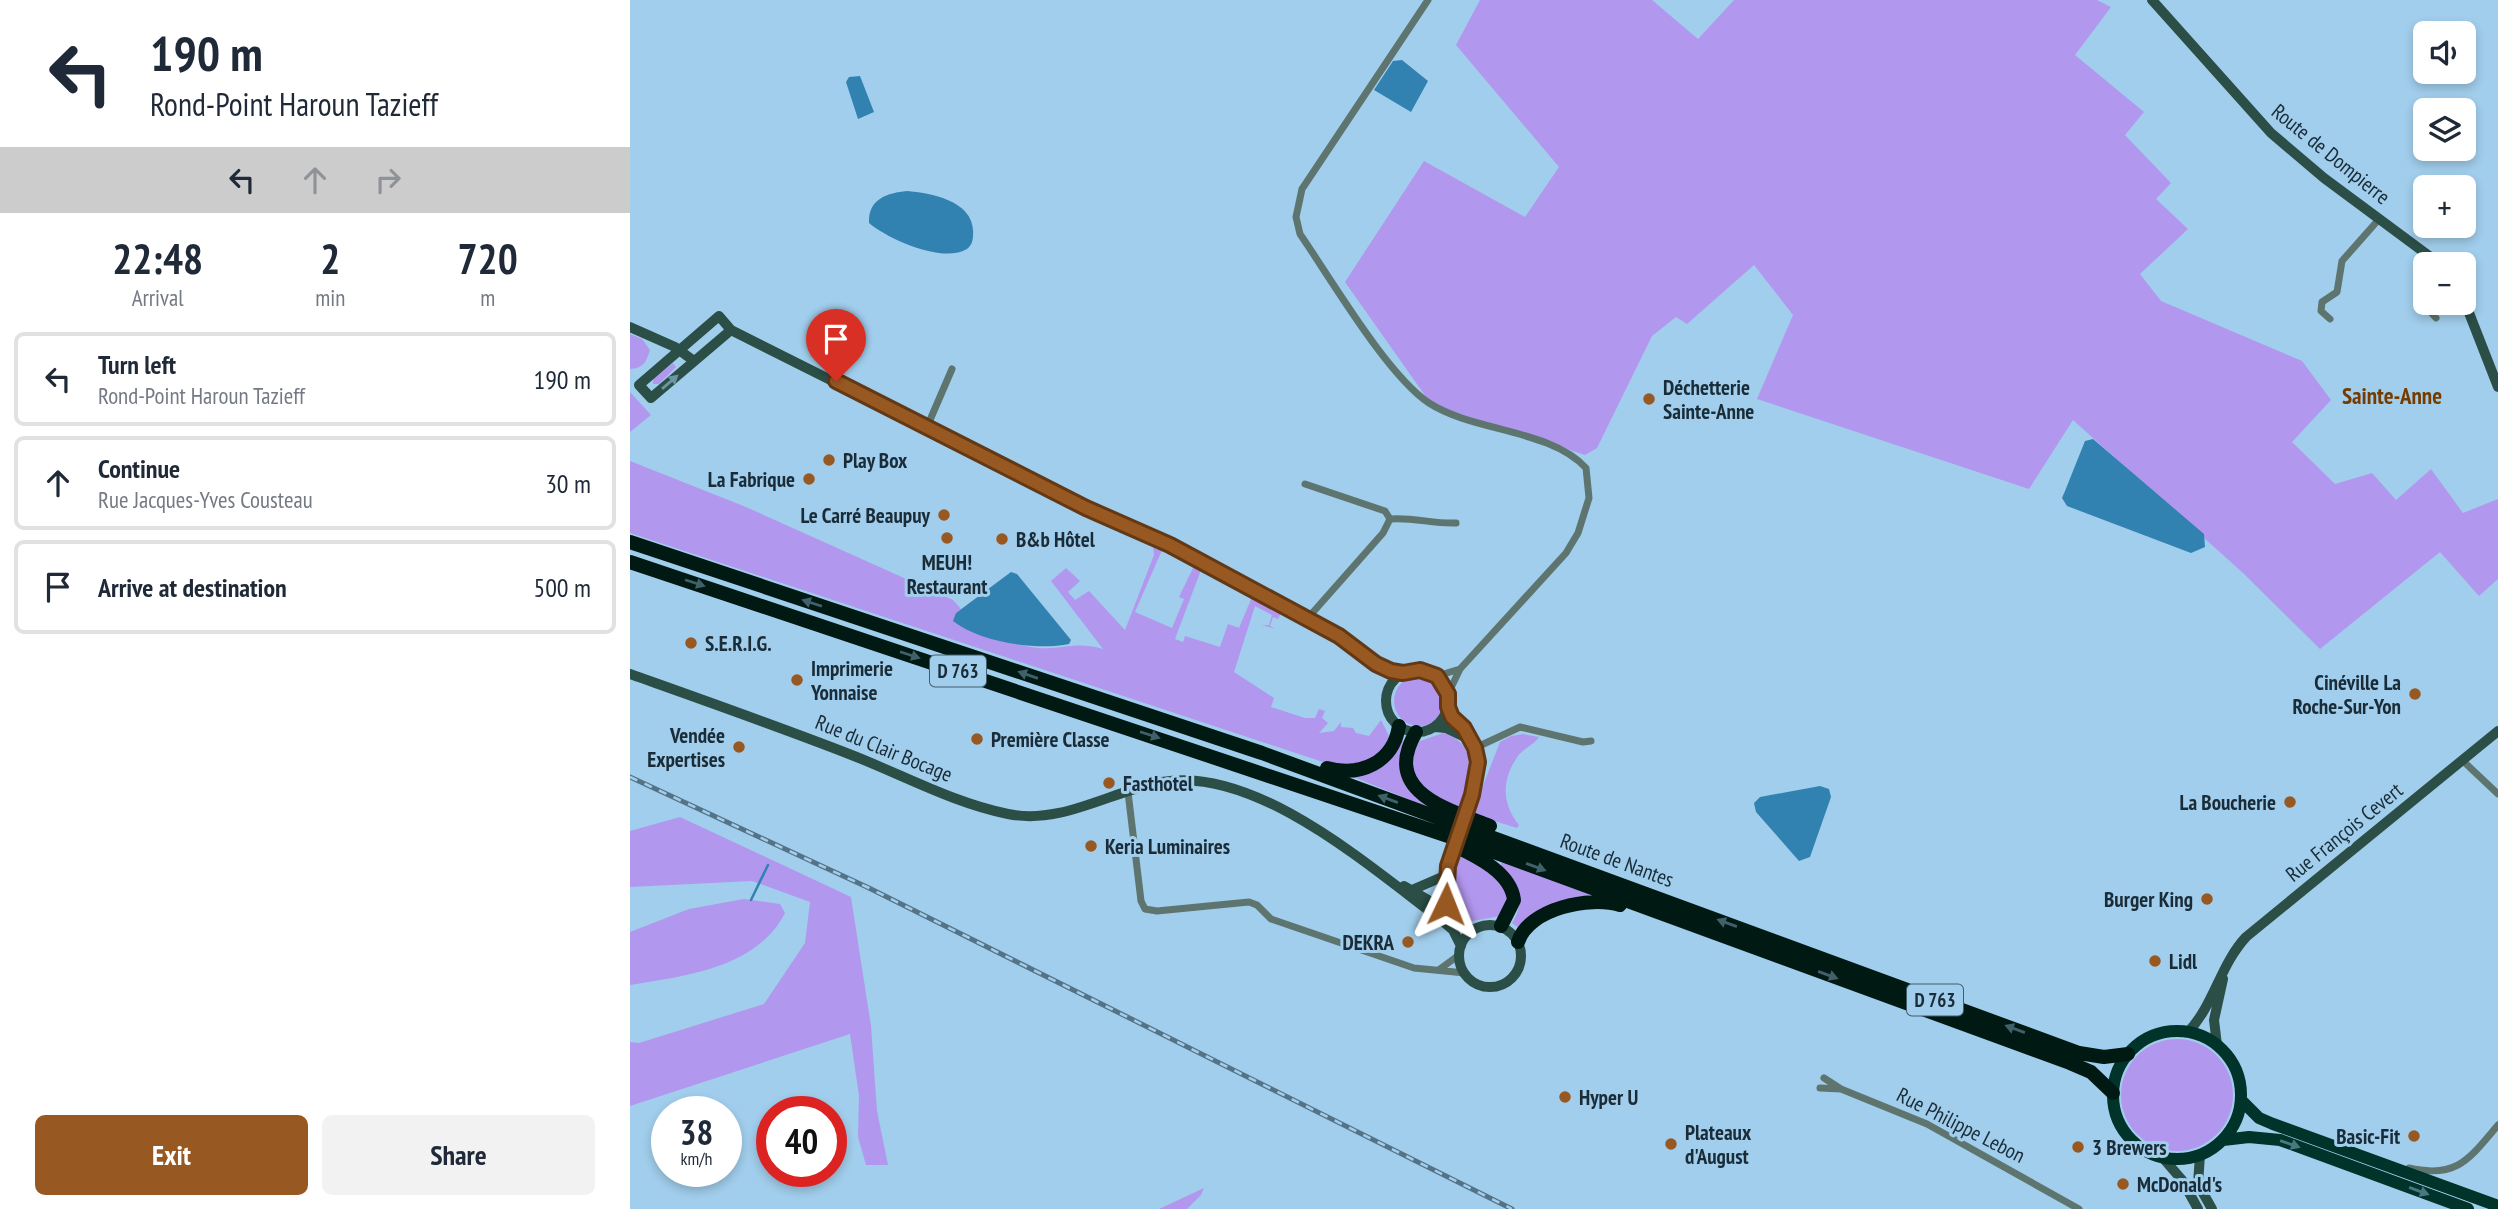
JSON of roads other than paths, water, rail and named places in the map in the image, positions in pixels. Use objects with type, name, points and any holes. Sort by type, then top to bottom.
[{"type":"highway","name":"Route de Nantes","points":[[630,542],[1275,758],[2079,1053],[2104,1056],[2128,1054]]},
{"type":"highway","name":"Route de Nantes","points":[[630,562],[1435,831],[2083,1068],[2113,1093]]},
{"type":"highway","points":[[1275,758],[1291,755],[1345,772],[1366,769],[1392,748],[1399,726]]},
{"type":"highway","points":[[1416,732],[1408,747],[1406,768],[1419,793],[1430,801],[1614,871],[1638,890]]},
{"type":"highway","points":[[1435,831],[1443,841],[1470,853],[1508,882],[1514,901],[1501,926]]},
{"type":"highway","points":[[1518,942],[1526,927],[1537,919],[1589,902],[1609,902],[1651,917],[1675,918]]},
{"type":"main road","points":[[2188,1032],[2217,1045],[2231,1061],[2239,1080],[2241,1100],[2235,1122],[2223,1140],[2200,1155],[2182,1160],[2163,1158],[2147,1152],[2121,1128],[2113,1093],[2117,1072],[2128,1054],[2155,1035],[2188,1032]]},
{"type":"main road","points":[[2241,1100],[2259,1118],[2273,1124],[2498,1206]]},
{"type":"main road","points":[[2223,1140],[2249,1137],[2280,1140],[2468,1209]]},
{"type":"street","points":[[1428,0],[1310,174],[1298,199],[1296,217],[1300,234],[1393,366],[1417,393],[1452,414],[1560,449],[1586,468],[1588,498],[1578,533],[1566,553],[1461,668],[1448,694],[1448,707],[1435,727]]},
{"type":"street","name":"Route de Dompierre","points":[[2152,0],[2270,133],[2324,178],[2424,252]]},
{"type":"street","points":[[2330,319],[2321,311],[2322,302],[2337,292],[2342,261],[2380,218]]},
{"type":"street","points":[[2434,315],[2437,318]]},
{"type":"street","points":[[2470,315],[2498,387]]},
{"type":"street","points":[[731,330],[651,398],[639,385],[719,316],[731,330],[1086,508],[1170,545],[1339,636],[1376,664],[1403,673],[1420,670],[1437,676],[1461,668]]},
{"type":"street","points":[[630,327],[680,349],[694,361]]},
{"type":"street","points":[[927,427],[952,369]]},
{"type":"street","points":[[1305,484],[1385,511],[1390,519]]},
{"type":"street","points":[[1390,519],[1408,517],[1431,524],[1456,523]]},
{"type":"street","points":[[1307,619],[1383,533],[1390,519]]},
{"type":"street","points":[[1376,664],[1388,688],[1387,709],[1399,726],[1416,732],[1446,727],[1472,743]]},
{"type":"street","points":[[1388,688],[1403,673]]},
{"type":"street","name":"Rue du Clair Bocage","points":[[630,674],[849,754],[990,810],[1039,815],[1066,811],[1181,779],[1227,786],[1251,794],[1323,834],[1387,878]]},
{"type":"street","points":[[1437,676],[1448,694]]},
{"type":"street","points":[[1440,919],[1437,905],[1443,877],[1472,795],[1477,771],[1472,743],[1448,707]]},
{"type":"street","points":[[1472,743],[1520,727],[1583,743],[1591,741]]},
{"type":"street","name":"Rue François Cevert","points":[[2188,1032],[2197,1023],[2224,970],[2246,937],[2498,731]]},
{"type":"street","points":[[2463,761],[2498,794]]},
{"type":"street","points":[[1128,792],[1141,901],[1145,909],[1157,911],[1249,902],[1257,905],[1271,919],[1414,968],[1465,973],[1478,984],[1492,988],[1503,985],[1517,970],[1521,951],[1518,942],[1501,926],[1490,924],[1473,929],[1455,924],[1437,905],[1387,878]]},
{"type":"street","points":[[1448,866],[1446,904],[1455,924]]},
{"type":"street","points":[[1412,890],[1443,877]]},
{"type":"street","points":[[1387,878],[1453,930],[1465,973]]},
{"type":"street","points":[[1439,969],[1460,951],[1473,929]]},
{"type":"street","name":"Rue François Cevert","points":[[2217,1045],[2214,1020],[2224,970]]},
{"type":"street","name":"Rue Philippe Lebon","points":[[1824,1078],[1841,1089],[1927,1124],[2079,1209]]},
{"type":"street","points":[[1820,1088],[1841,1089]]},
{"type":"street","points":[[2377,1162],[2431,1172],[2446,1171],[2464,1162],[2498,1125]]},
{"type":"street","points":[[2200,1155],[2198,1184],[2212,1209]]},
{"type":"street","points":[[2163,1158],[2182,1180],[2198,1209]]},
{"type":"water","points":[[1402,60],[1428,81],[1411,112],[1374,90],[1393,61]]},
{"type":"water","points":[[860,76],[874,112],[858,119],[846,82],[849,77]]},
{"type":"water","points":[[907,191],[939,197],[960,207],[972,223],[973,239],[969,247],[957,253],[930,252],[889,236],[869,223],[875,203],[892,193]]},
{"type":"water","points":[[2093,439],[2204,534],[2205,547],[2191,553],[2067,506],[2062,498],[2085,441]]},
{"type":"water","points":[[1011,572],[1017,574],[1071,640],[1069,644],[1041,646],[1009,643],[978,634],[953,621],[956,613]]},
{"type":"water","points":[[1820,786],[1829,789],[1831,797],[1810,857],[1799,861],[1756,812],[1754,803],[1760,797]]},
{"type":"waterway","points":[[751,900],[768,865]]},
{"type":"railway","points":[[630,777],[869,888],[1512,1209]]},
{"type":"place","name":"Déchetterie Sainte-Anne","points":[[1649,399]]},
{"type":"place","name":"Play Box","points":[[829,460]]},
{"type":"place","name":"La Fabrique","points":[[809,479]]},
{"type":"place","name":"Le Carré Beaupuy","points":[[944,515]]},
{"type":"place","name":"MEUH! Restaurant","points":[[947,538]]},
{"type":"place","name":"B&b Hôtel","points":[[1002,539]]},
{"type":"place","name":"S.E.R.I.G.","points":[[691,643]]},
{"type":"place","name":"Imprimerie Yonnaise","points":[[797,680]]},
{"type":"place","name":"Cinéville La Roche-Sur-Yon","points":[[2415,694]]},
{"type":"place","name":"Première Classe","points":[[977,739]]},
{"type":"place","name":"Vendée Expertises","points":[[739,747]]},
{"type":"place","name":"Fasthotel","points":[[1109,783]]},
{"type":"place","name":"La Boucherie","points":[[2290,802]]},
{"type":"place","name":"Keria Luminaires","points":[[1091,846]]},
{"type":"place","name":"Burger King","points":[[2207,899]]},
{"type":"place","name":"DEKRA","points":[[1408,942]]},
{"type":"place","name":"Lidl","points":[[2155,961]]},
{"type":"place","name":"Hyper U","points":[[1565,1097]]},
{"type":"place","name":"Basic-Fit","points":[[2414,1136]]},
{"type":"place","name":"Plateaux d'August","points":[[1671,1144]]},
{"type":"place","name":"3 Brewers","points":[[2078,1147]]},
{"type":"place","name":"McDonald's","points":[[2123,1184]]},
{"type":"district","name":"Sainte-Anne","points":[[2392,395]]}]
